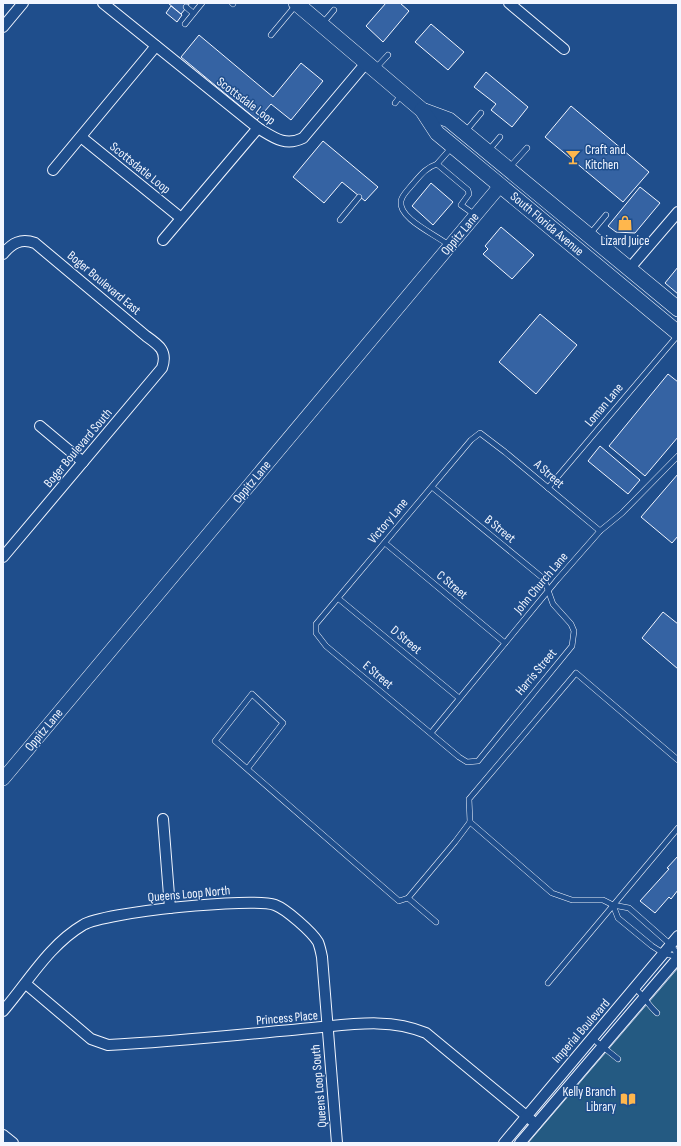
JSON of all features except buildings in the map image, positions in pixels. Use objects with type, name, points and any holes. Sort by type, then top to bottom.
[{"type":"main road","name":"South Florida Avenue","points":[[295,4],[370,66],[399,98],[422,110],[449,120],[678,309]]},
{"type":"main road","name":"South Florida Avenue","points":[[422,110],[437,133],[678,334]]},
{"type":"main road","points":[[500,186],[503,184],[512,184],[529,197],[553,206]]},
{"type":"street","points":[[3,27],[23,3]]},
{"type":"street","name":"Scottsdale Loop","points":[[103,3],[258,128],[284,142],[297,141],[303,138],[370,66]]},
{"type":"street","points":[[509,3],[564,49]]},
{"type":"street","points":[[53,170],[156,46]]},
{"type":"street","points":[[163,240],[258,128]]},
{"type":"street","name":"Scottsdatle Loop","points":[[81,137],[181,218]]},
{"type":"street","name":"Oppitz Lane","points":[[3,779],[500,186]]},
{"type":"street","points":[[629,269],[678,212]]},
{"type":"street","name":"Boger Boulevard East","points":[[3,254],[11,246],[23,240],[35,243],[157,343],[164,353]]},
{"type":"street","name":"Boger Boulevard South","points":[[3,557],[162,368],[165,360],[164,353]]},
{"type":"street","points":[[40,426],[83,462]]},
{"type":"street","points":[[162,818],[170,908]]},
{"type":"street","name":"Queens Loop North","points":[[3,1011],[57,945],[84,924],[119,914],[170,908],[264,902],[283,909],[318,942],[322,957],[326,1028]]},
{"type":"street","name":"Imperial Boulevard","points":[[504,1143],[678,936]]},
{"type":"street","name":"Imperial Boulevard","points":[[520,1143],[678,957]]},
{"type":"street","name":"Princess Place","points":[[26,984],[91,1039],[108,1044],[392,1023],[414,1028],[426,1033],[536,1124]]},
{"type":"street","name":"Queens Loop South","points":[[326,1028],[337,1143]]},
{"type":"street","points":[[3,1135],[12,1143]]},
{"type":"lane","points":[[185,24],[202,3]]},
{"type":"lane","points":[[271,35],[295,4]]},
{"type":"lane","points":[[186,7],[194,13]]},
{"type":"lane","points":[[321,25],[334,10]]},
{"type":"lane","points":[[370,66],[388,55]]},
{"type":"lane","points":[[465,133],[481,113]]},
{"type":"lane","points":[[488,152],[500,137]]},
{"type":"lane","points":[[450,246],[413,222],[402,210],[401,201],[404,195],[426,169],[437,164],[452,146]]},
{"type":"lane","points":[[508,169],[527,148]]},
{"type":"lane","points":[[437,164],[468,190],[469,194],[462,205],[476,216]]},
{"type":"lane","points":[[340,220],[359,197]]},
{"type":"lane","points":[[589,236],[606,215]]},
{"type":"lane","name":"Loman Lane","points":[[548,488],[678,334]]},
{"type":"lane","name":"Victory Lane","points":[[316,630],[316,624],[339,599],[471,440],[480,433],[484,434]]},
{"type":"lane","name":"A Street","points":[[484,434],[600,531]]},
{"type":"lane","name":"John Church Lane","points":[[431,733],[549,592],[556,580],[600,531],[678,456]]},
{"type":"lane","name":"B Street","points":[[432,487],[544,579],[549,592]]},
{"type":"lane","name":"C Street","points":[[385,543],[505,644]]},
{"type":"lane","name":"Harris Street","points":[[478,761],[572,646],[574,630],[571,624],[553,604],[549,592]]},
{"type":"lane","name":"D Street","points":[[339,599],[459,698]]},
{"type":"lane","name":"E Street","points":[[316,630],[326,646],[458,757],[467,762],[478,761]]},
{"type":"lane","points":[[248,768],[283,723],[252,694],[215,740],[399,901],[408,898],[456,842],[470,822],[469,799],[576,673],[678,760]]},
{"type":"lane","points":[[470,822],[552,893],[572,900],[603,900],[613,906],[629,908],[670,945],[678,957]]},
{"type":"lane","points":[[548,983],[678,828]]},
{"type":"lane","points":[[408,898],[436,922]]},
{"type":"lane","points":[[613,906],[618,918],[663,953],[678,957]]},
{"type":"lane","points":[[635,988],[645,997],[647,1004],[657,1013]]},
{"type":"lane","points":[[592,1038],[618,1059]]},
{"type":"shaded area","points":[[678,968],[678,1143],[528,1143]]},
{"type":"place","name":"Craft and Kitchen","points":[[573,157]]},
{"type":"place","name":"Lizard Juice","points":[[625,223]]},
{"type":"place","name":"Kelly Branch Library","points":[[628,1099]]}]
